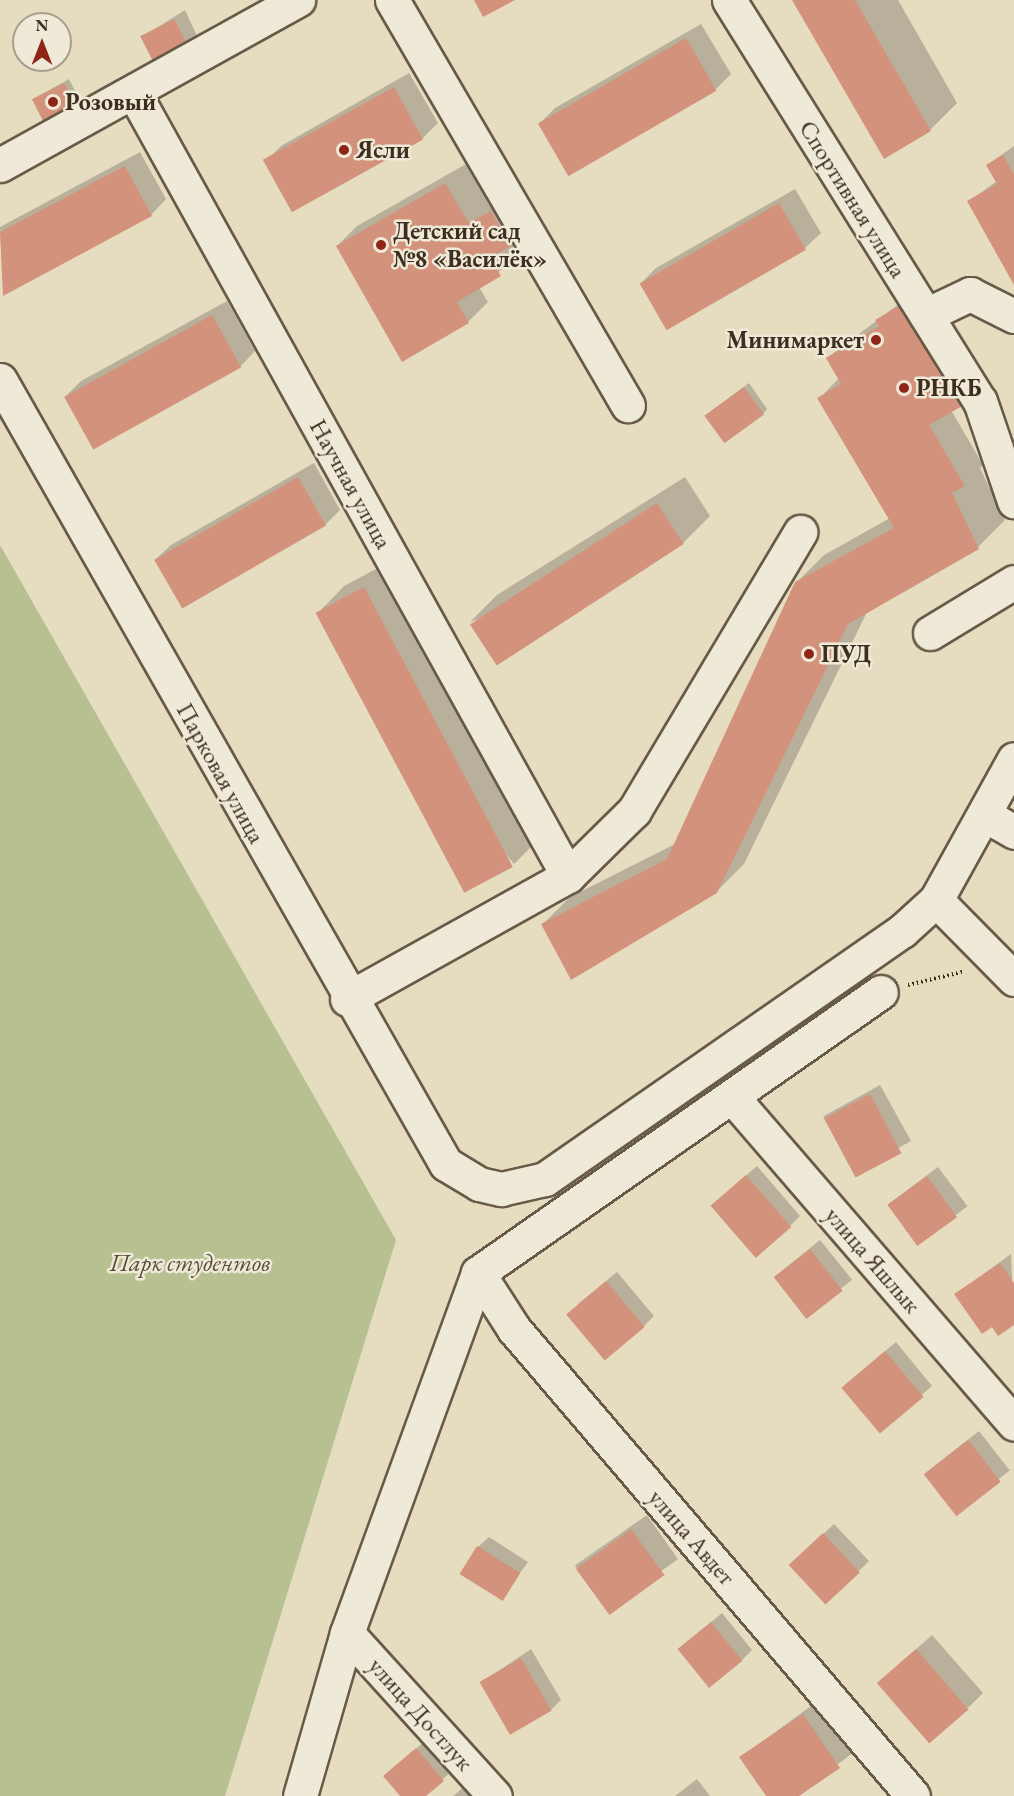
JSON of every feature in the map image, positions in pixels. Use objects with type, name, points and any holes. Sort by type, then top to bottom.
[{"type":"street","points":[[0,165],[134,93],[298,0]]},
{"type":"street","points":[[392,0],[628,405]]},
{"type":"street","name":"Спортивная улица","points":[[729,0],[980,401],[1014,501]]},
{"type":"street","name":"Научная улица","points":[[134,93],[568,876]]},
{"type":"street","points":[[926,315],[970,294],[1014,316]]},
{"type":"street","name":"Парковая улица","points":[[0,380],[347,999],[446,1164],[461,1176],[501,1189],[545,1179],[902,931],[936,900]]},
{"type":"street","points":[[347,999],[568,876],[634,811],[800,532]]},
{"type":"street","points":[[930,633],[1014,582]]},
{"type":"street","points":[[1005,971],[936,900],[1014,759]]},
{"type":"street","points":[[985,814],[1014,832]]},
{"type":"street","points":[[300,1796],[347,1633],[478,1273],[733,1098],[881,992]]},
{"type":"street","name":"улица Яшлык","points":[[733,1098],[1014,1423]]},
{"type":"street","name":"улица Авдет","points":[[478,1273],[514,1329],[913,1796]]},
{"type":"street","name":"улица Достлук","points":[[347,1633],[495,1796]]},
{"type":"path","points":[[881,992],[1005,971]]},
{"type":"green space","name":"Парк студентов","points":[[0,545],[396,1240],[225,1796],[0,1796]]},
{"type":"building","points":[[474,0],[515,0],[483,17]]},
{"type":"building","points":[[792,0],[855,0],[931,131],[884,159]]},
{"type":"building","points":[[174,19],[188,47],[154,64],[140,36]]},
{"type":"building","points":[[686,38],[716,91],[568,176],[538,124]]},
{"type":"building","name":"Розовый","points":[[64,83],[75,105],[43,122],[32,99]]},
{"type":"building","name":"Ясли","points":[[394,87],[423,139],[292,212],[263,160]]},
{"type":"building","points":[[1003,155],[1014,175],[1014,285],[967,201],[997,184],[986,165]]},
{"type":"building","points":[[125,166],[152,216],[3,296],[0,232]]},
{"type":"building","points":[[445,183],[469,223],[491,211],[511,246],[490,258],[501,276],[457,302],[469,323],[402,362],[336,246]]},
{"type":"building","points":[[779,203],[806,250],[667,330],[640,284]]},
{"type":"building","points":[[904,303],[964,405],[929,425],[965,486],[952,493],[979,549],[848,624],[717,893],[571,980],[541,924],[667,859],[795,582],[894,528],[817,398],[841,384],[826,358],[879,326],[875,320]]},
{"type":"building","points":[[212,315],[241,367],[93,449],[64,397]]},
{"type":"building","points":[[744,387],[764,415],[724,443],[704,416]]},
{"type":"building","points":[[298,477],[326,525],[182,608],[154,560]]},
{"type":"building","points":[[657,503],[684,544],[497,666],[470,624]]},
{"type":"building","points":[[364,587],[513,867],[464,893],[315,613]]},
{"type":"building","points":[[870,1094],[901,1153],[856,1178],[824,1118]]},
{"type":"building","points":[[746,1175],[791,1227],[756,1258],[711,1206]]},
{"type":"building","points":[[927,1176],[957,1217],[917,1246],[887,1205]]},
{"type":"building","points":[[810,1249],[843,1291],[806,1319],[774,1277]]},
{"type":"building","points":[[1000,1263],[1014,1283],[1014,1325],[998,1336],[992,1327],[982,1334],[954,1294]]},
{"type":"building","points":[[606,1281],[645,1327],[605,1360],[566,1314]]},
{"type":"building","points":[[885,1351],[924,1397],[880,1434],[841,1388]]},
{"type":"building","points":[[968,1440],[1001,1482],[957,1516],[924,1474]]},
{"type":"building","points":[[631,1529],[665,1575],[609,1615],[576,1569]]},
{"type":"building","points":[[823,1533],[860,1572],[825,1605],[789,1565]]},
{"type":"building","points":[[477,1546],[520,1573],[503,1601],[460,1574]]},
{"type":"building","points":[[711,1622],[742,1661],[709,1688],[678,1649]]},
{"type":"building","points":[[916,1649],[968,1709],[929,1743],[877,1683]]},
{"type":"building","points":[[521,1658],[552,1711],[510,1735],[479,1682]]},
{"type":"building","points":[[803,1714],[840,1768],[799,1796],[766,1796],[739,1757]]},
{"type":"building","points":[[416,1748],[444,1781],[426,1796],[400,1796],[383,1776]]},
{"type":"place","name":"Розовый","points":[[53,102]]},
{"type":"place","name":"Ясли","points":[[344,150]]},
{"type":"place","name":"Детский сад №8 «Василёк»","points":[[381,245]]},
{"type":"place","name":"Минимаркет","points":[[876,340]]},
{"type":"place","name":"РНКБ","points":[[904,388]]},
{"type":"place","name":"ПУД","points":[[809,654]]}]
